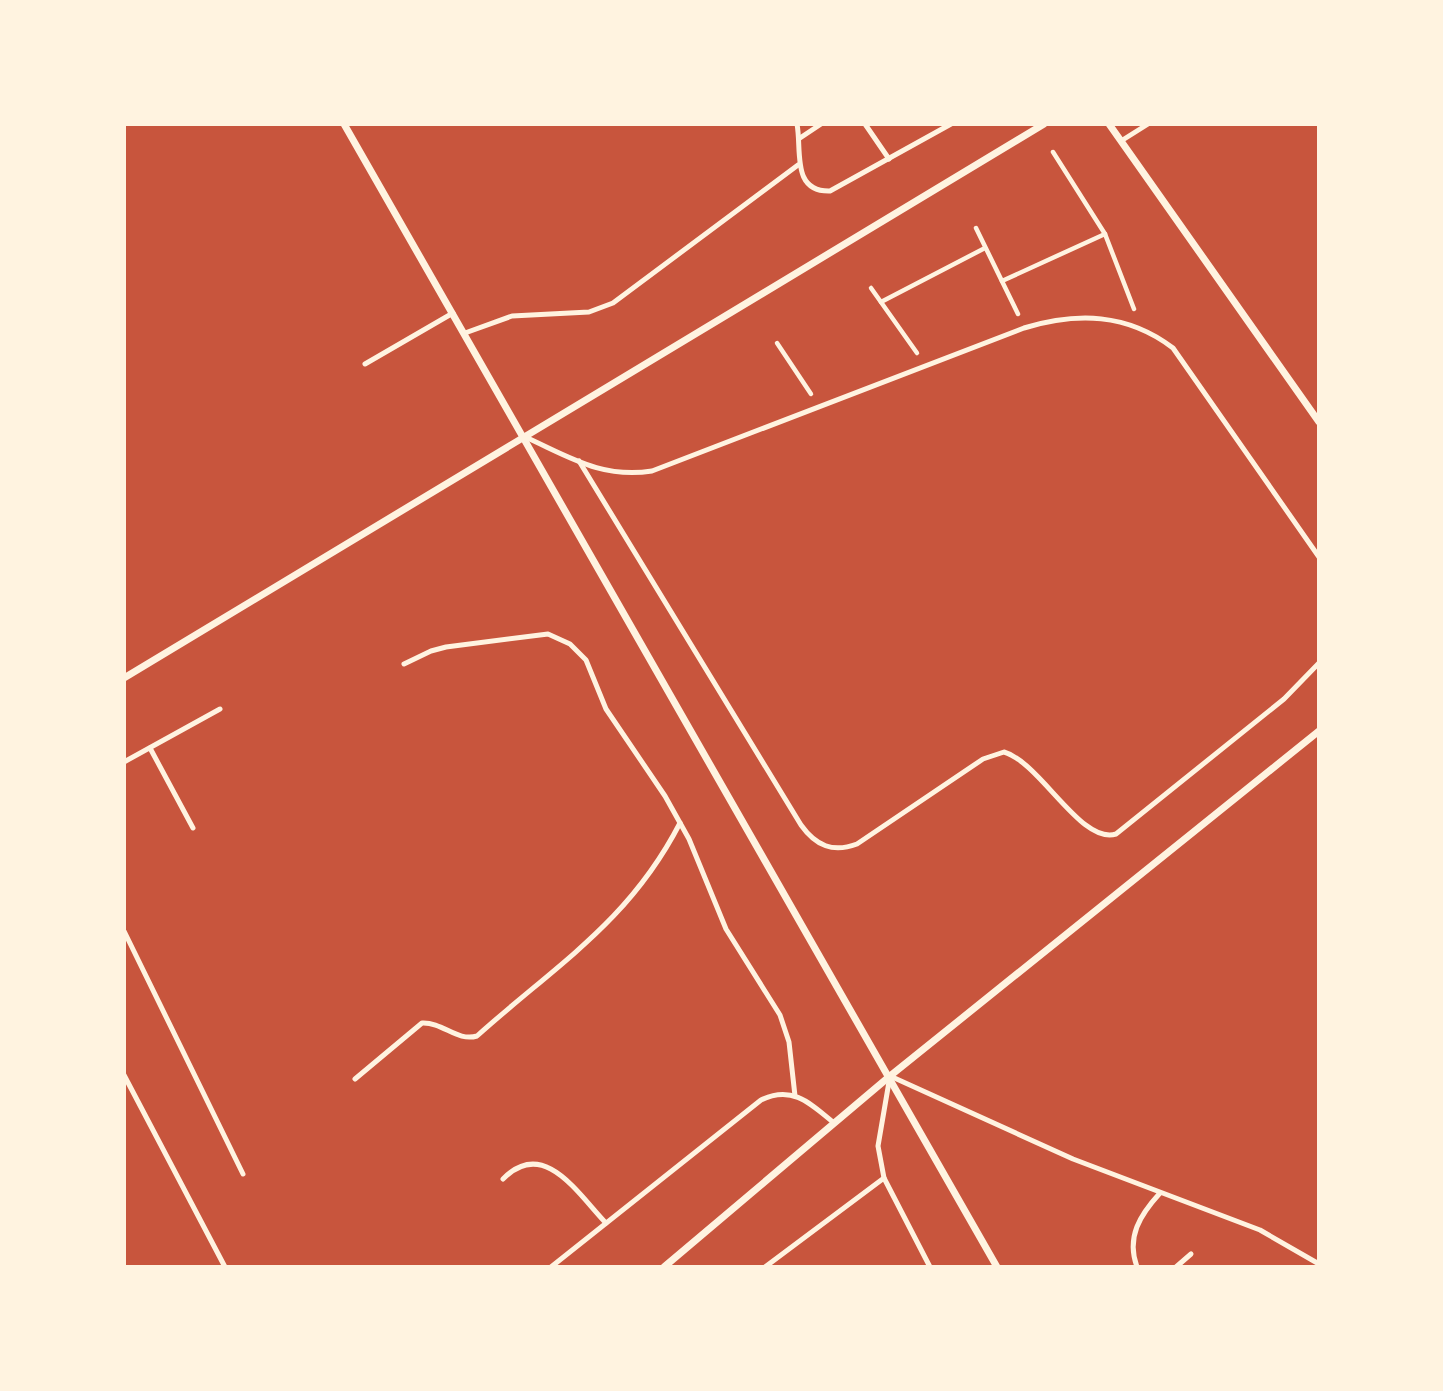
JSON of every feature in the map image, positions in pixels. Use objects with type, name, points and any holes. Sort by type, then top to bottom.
[{"type":"street","points":[[344,124],[997,1267]]},
{"type":"street","points":[[124,678],[523,436],[743,308],[1044,124]]},
{"type":"street","points":[[1109,124],[1319,422]]},
{"type":"street","points":[[664,1267],[890,1076],[1319,731]]},
{"type":"lane","points":[[797,124],[800,138],[798,165],[811,187],[830,191],[951,124]]},
{"type":"lane","points":[[800,138],[821,124]]},
{"type":"lane","points":[[865,124],[889,159]]},
{"type":"lane","points":[[1121,141],[1148,124]]},
{"type":"lane","points":[[465,333],[512,316],[589,312],[613,303],[798,165]]},
{"type":"lane","points":[[365,364],[453,313]]},
{"type":"lane","points":[[523,436],[601,471],[627,475],[652,471],[1024,328],[1052,319],[1082,316],[1111,318],[1139,327],[1173,348],[1192,371],[1319,557]]},
{"type":"lane","points":[[579,461],[801,825],[819,844],[832,849],[845,849],[857,844],[984,759],[1004,752],[1024,762],[1091,830],[1108,836],[1116,834],[1284,699],[1319,663]]},
{"type":"lane","points":[[404,664],[431,651],[527,634],[548,634],[570,644],[586,660],[606,709],[680,823],[710,883],[726,929],[780,1015],[789,1042],[795,1096]]},
{"type":"lane","points":[[124,762],[220,709]]},
{"type":"lane","points":[[150,748],[193,828]]},
{"type":"lane","points":[[355,1079],[422,1023],[433,1023],[460,1037],[477,1036],[623,909],[664,854],[680,823]]},
{"type":"lane","points":[[124,931],[243,1174]]},
{"type":"lane","points":[[124,1075],[225,1267]]},
{"type":"lane","points":[[930,1267],[884,1178],[878,1146],[890,1076],[1073,1159],[1260,1230],[1319,1264]]},
{"type":"lane","points":[[551,1267],[761,1100],[777,1092],[795,1096],[834,1123]]},
{"type":"lane","points":[[503,1179],[514,1168],[529,1162],[544,1164],[557,1172],[606,1223]]},
{"type":"lane","points":[[765,1267],[884,1178]]},
{"type":"lane","points":[[1137,1267],[1132,1254],[1134,1230],[1145,1210],[1160,1193]]},
{"type":"lane","points":[[1176,1267],[1191,1254]]},
{"type":"lane","points":[[1305,1258],[1308,1267]]},
{"type":"path","points":[[1054,152],[1105,234],[1125,280],[1139,327]]},
{"type":"path","points":[[976,228],[1024,328]]},
{"type":"path","points":[[1002,281],[1105,234]]},
{"type":"path","points":[[881,302],[985,248]]},
{"type":"path","points":[[871,288],[926,366]]},
{"type":"path","points":[[777,343],[820,406]]}]
